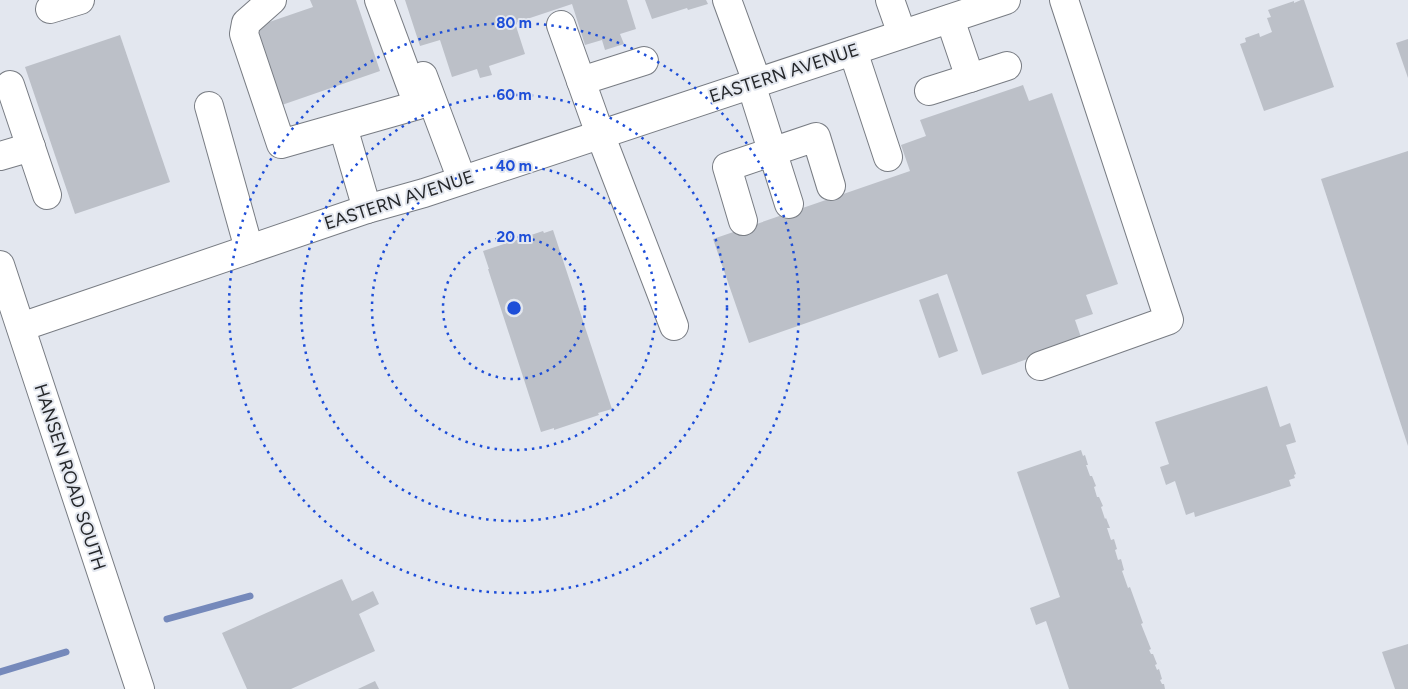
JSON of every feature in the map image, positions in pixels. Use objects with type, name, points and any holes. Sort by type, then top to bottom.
[{"type":"street","points":[[50,9],[80,0]]},
{"type":"street","points":[[272,0],[246,23],[244,34],[281,144],[418,105],[379,0]]},
{"type":"street","points":[[394,0],[462,180]]},
{"type":"street","points":[[726,0],[754,83],[772,151],[790,204]]},
{"type":"street","points":[[890,0],[902,34]]},
{"type":"street","name":"EASTERN AVENUE","points":[[21,327],[367,209],[424,193],[1006,0]]},
{"type":"street","points":[[1040,366],[1169,320],[1064,0]]},
{"type":"street","points":[[950,19],[970,78]]},
{"type":"street","points":[[561,25],[600,134],[674,326]]},
{"type":"street","points":[[852,51],[888,156]]},
{"type":"street","points":[[582,81],[644,61]]},
{"type":"street","points":[[929,91],[1007,66]]},
{"type":"street","points":[[10,85],[47,194]]},
{"type":"street","points":[[209,106],[249,249]]},
{"type":"street","points":[[343,127],[367,209]]},
{"type":"street","points":[[743,221],[727,167],[816,137],[831,186]]},
{"type":"street","points":[[0,156],[30,147]]},
{"type":"street","name":"HANSEN ROAD SOUTH","points":[[0,266],[140,689]]},
{"type":"building","points":[[310,0],[356,0],[380,71],[279,106],[252,28],[313,7]]},
{"type":"building","points":[[405,0],[627,0],[636,29],[620,34],[624,44],[605,50],[602,40],[585,45],[572,4],[515,23],[525,54],[489,66],[492,75],[480,78],[477,69],[452,77],[440,40],[420,46]]},
{"type":"building","points":[[645,0],[706,0],[708,4],[688,10],[687,8],[652,19]]},
{"type":"building","points":[[1304,0],[1334,87],[1264,111],[1240,44],[1246,42],[1245,38],[1259,33],[1260,37],[1272,32],[1267,18],[1271,17],[1268,10]]},
{"type":"building","points":[[120,35],[170,182],[75,214],[25,67]]},
{"type":"building","points":[[1408,39],[1408,78],[1396,43]]},
{"type":"building","points":[[1023,85],[1029,101],[1052,93],[1118,284],[1086,295],[1093,314],[1075,320],[1082,340],[982,375],[947,274],[749,343],[713,239],[910,171],[901,145],[926,136],[920,120]]},
{"type":"building","points":[[1408,151],[1408,446],[1321,179]]},
{"type":"building","points":[[553,230],[612,409],[554,430],[554,428],[541,432],[483,251],[543,231],[544,233]]},
{"type":"building","points":[[938,293],[958,351],[939,358],[919,300]]},
{"type":"building","points":[[1267,386],[1280,427],[1290,423],[1296,442],[1286,445],[1296,474],[1294,475],[1295,478],[1289,480],[1291,486],[1195,517],[1194,512],[1186,515],[1175,481],[1166,485],[1160,467],[1169,464],[1155,422]]},
{"type":"building","points":[[1081,450],[1083,456],[1085,455],[1088,465],[1086,465],[1096,486],[1094,487],[1097,497],[1099,497],[1103,506],[1101,507],[1110,528],[1107,528],[1111,540],[1114,539],[1118,560],[1121,559],[1124,570],[1122,571],[1128,588],[1130,587],[1151,649],[1149,650],[1153,654],[1157,664],[1155,665],[1157,670],[1159,669],[1162,679],[1160,680],[1164,684],[1165,689],[1069,689],[1046,621],[1036,625],[1030,608],[1060,597],[1017,472]]},
{"type":"building","points":[[342,579],[352,601],[373,591],[379,604],[359,614],[375,651],[291,689],[247,689],[222,633]]},
{"type":"building","points":[[1408,644],[1408,689],[1395,689],[1382,652]]},
{"type":"building","points":[[375,681],[379,689],[358,689]]},
{"type":"waterway","points":[[167,619],[250,596]]},
{"type":"waterway","points":[[0,672],[66,652]]}]
